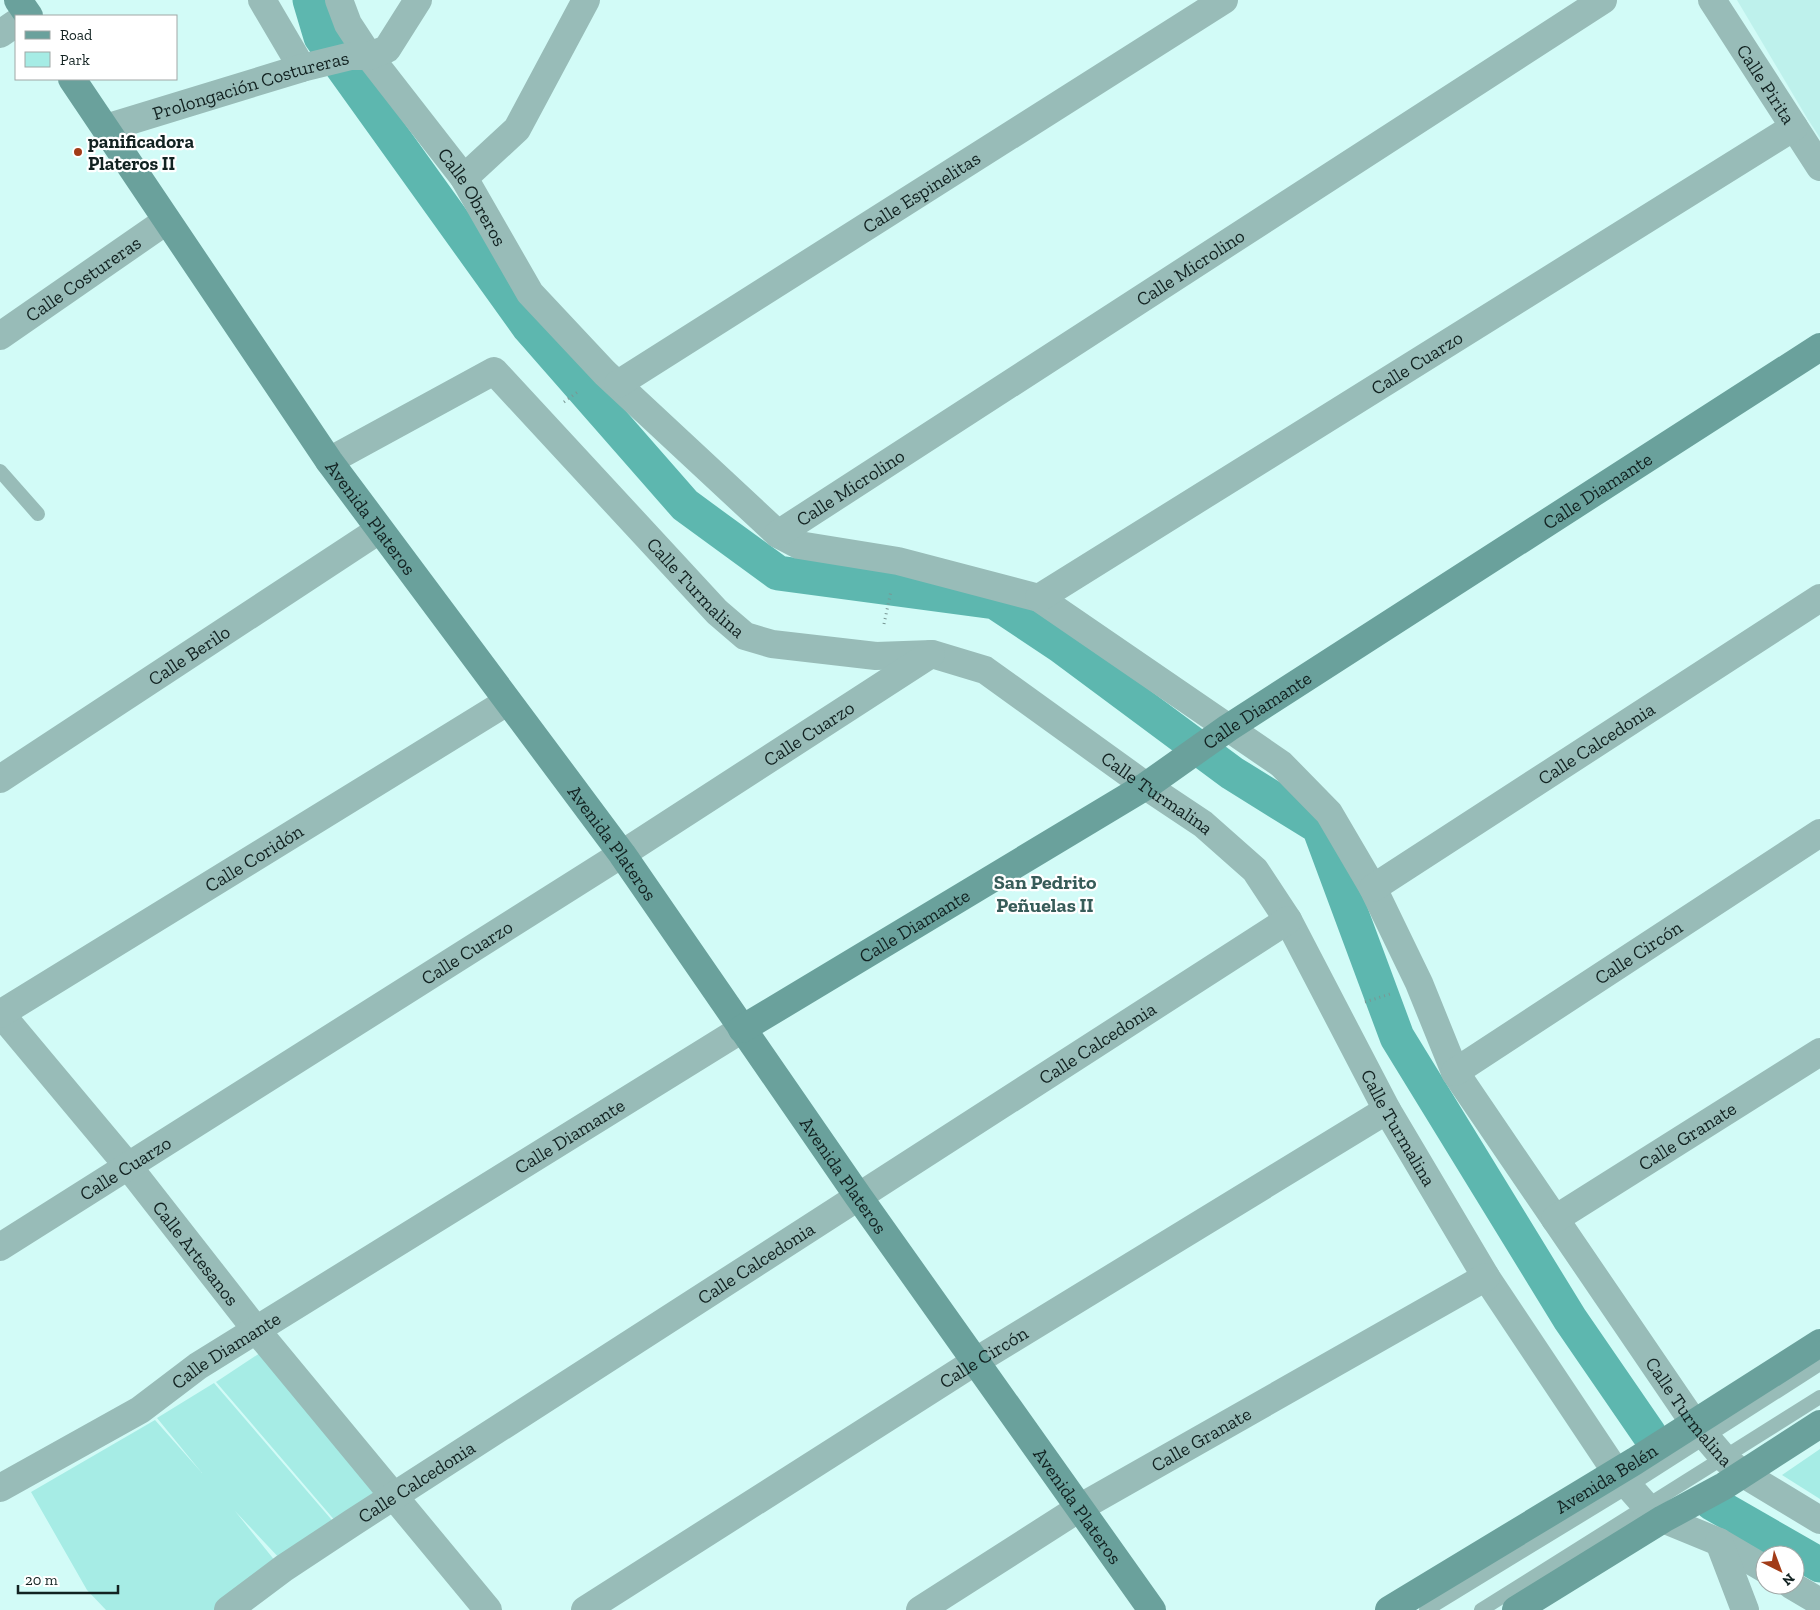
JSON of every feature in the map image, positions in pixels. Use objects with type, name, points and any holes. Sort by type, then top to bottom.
[{"type":"street","points":[[262,0],[302,68]]},
{"type":"street","name":"Calle Obreros","points":[[339,0],[348,24],[369,56],[464,178],[530,293],[618,384]]},
{"type":"street","points":[[369,56],[387,49],[418,0]]},
{"type":"street","points":[[464,178],[517,129],[586,0]]},
{"type":"street","name":"Calle Espinelitas","points":[[618,384],[1224,0]]},
{"type":"street","name":"Calle Microlino","points":[[778,534],[1603,0]]},
{"type":"street","name":"Calle Pirita","points":[[1712,0],[1820,167]]},
{"type":"street","points":[[0,34],[15,22]]},
{"type":"street","name":"Prolongación Costureras","points":[[106,128],[302,68],[351,56],[369,56]]},
{"type":"street","name":"Avenida Plateros","points":[[73,80],[329,461],[622,854],[858,1196],[1081,1507],[1152,1610]]},
{"type":"street","name":"Calle Cuarzo","points":[[1038,598],[1794,127]]},
{"type":"street","name":"Calle Costureras","points":[[0,336],[166,221]]},
{"type":"street","name":"Calle Diamante","points":[[0,1488],[140,1410],[198,1366],[742,1029],[1146,786],[1228,728],[1820,347]]},
{"type":"street","name":"Calle Turmalina","points":[[329,461],[494,371],[717,612],[745,636],[772,644],[876,656],[932,654],[985,670],[1146,786],[1203,824],[1255,870],[1288,920],[1387,1110],[1486,1277],[1622,1480],[1655,1513],[1719,1542],[1755,1564]]},
{"type":"street","name":"Calle Turmalina","points":[[618,384],[778,534],[799,545],[898,561],[1038,598],[1281,764],[1329,813],[1374,888],[1418,983],[1455,1072],[1700,1430],[1733,1465],[1820,1520]]},
{"type":"street","name":"Calle Berilo","points":[[0,779],[379,530]]},
{"type":"street","name":"Calle Calcedonia","points":[[1374,888],[1820,598]]},
{"type":"street","name":"Calle Cuarzo","points":[[0,1247],[622,854],[932,654]]},
{"type":"street","name":"Calle Coridón","points":[[0,1014],[507,702]]},
{"type":"street","name":"Calle Circón","points":[[1455,1072],[1820,833]]},
{"type":"street","name":"Calle Calcedonia","points":[[228,1610],[284,1568],[1288,920]]},
{"type":"street","name":"Calle Artesanos","points":[[0,1014],[128,1166],[257,1331],[488,1610]]},
{"type":"street","name":"Calle Granate","points":[[1555,1219],[1820,1052]]},
{"type":"street","name":"Calle Circón","points":[[584,1610],[976,1361],[1387,1110]]},
{"type":"street","name":"Calle Granate","points":[[920,1610],[1081,1507],[1486,1277]]},
{"type":"street","name":"Avenida Belén","points":[[1389,1610],[1622,1480],[1700,1430],[1820,1343]]},
{"type":"street","points":[[1516,1610],[1655,1513],[1724,1486],[1733,1465],[1820,1424]]},
{"type":"street","points":[[1719,1542],[1745,1610]]},
{"type":"street","points":[[1805,1593],[1820,1602]]},
{"type":"lane","points":[[0,471],[38,514]]},
{"type":"lane","points":[[1700,1430],[1820,1364]]},
{"type":"lane","points":[[1733,1465],[1820,1397]]},
{"type":"lane","points":[[1426,1610],[1622,1480]]},
{"type":"lane","points":[[1481,1610],[1655,1513]]},
{"type":"path","points":[[556,408],[580,391]]},
{"type":"path","points":[[882,633],[892,586]]},
{"type":"path","points":[[1357,1005],[1394,993]]},
{"type":"shaded area","points":[[1737,0],[1820,0],[1820,138],[1807,118]]},
{"type":"green space","points":[[266,1349],[390,1494],[337,1523],[216,1382]]},
{"type":"green space","points":[[214,1383],[337,1526],[282,1561],[235,1511],[280,1567],[220,1610],[106,1610],[87,1590],[31,1492],[155,1420],[202,1473],[157,1418]]},
{"type":"green space","points":[[1820,1449],[1820,1499],[1782,1475]]},
{"type":"waterway","points":[[310,0],[321,37],[529,327],[685,505],[778,573],[995,602],[1061,646],[1232,773],[1319,827],[1397,1037],[1570,1319],[1649,1434]]},
{"type":"waterway","points":[[1712,1503],[1820,1565]]},
{"type":"place","name":"panificadora Plateros II","points":[[78,152]]},
{"type":"district","name":"San Pedrito Peñuelas II","points":[[1045,894]]}]
